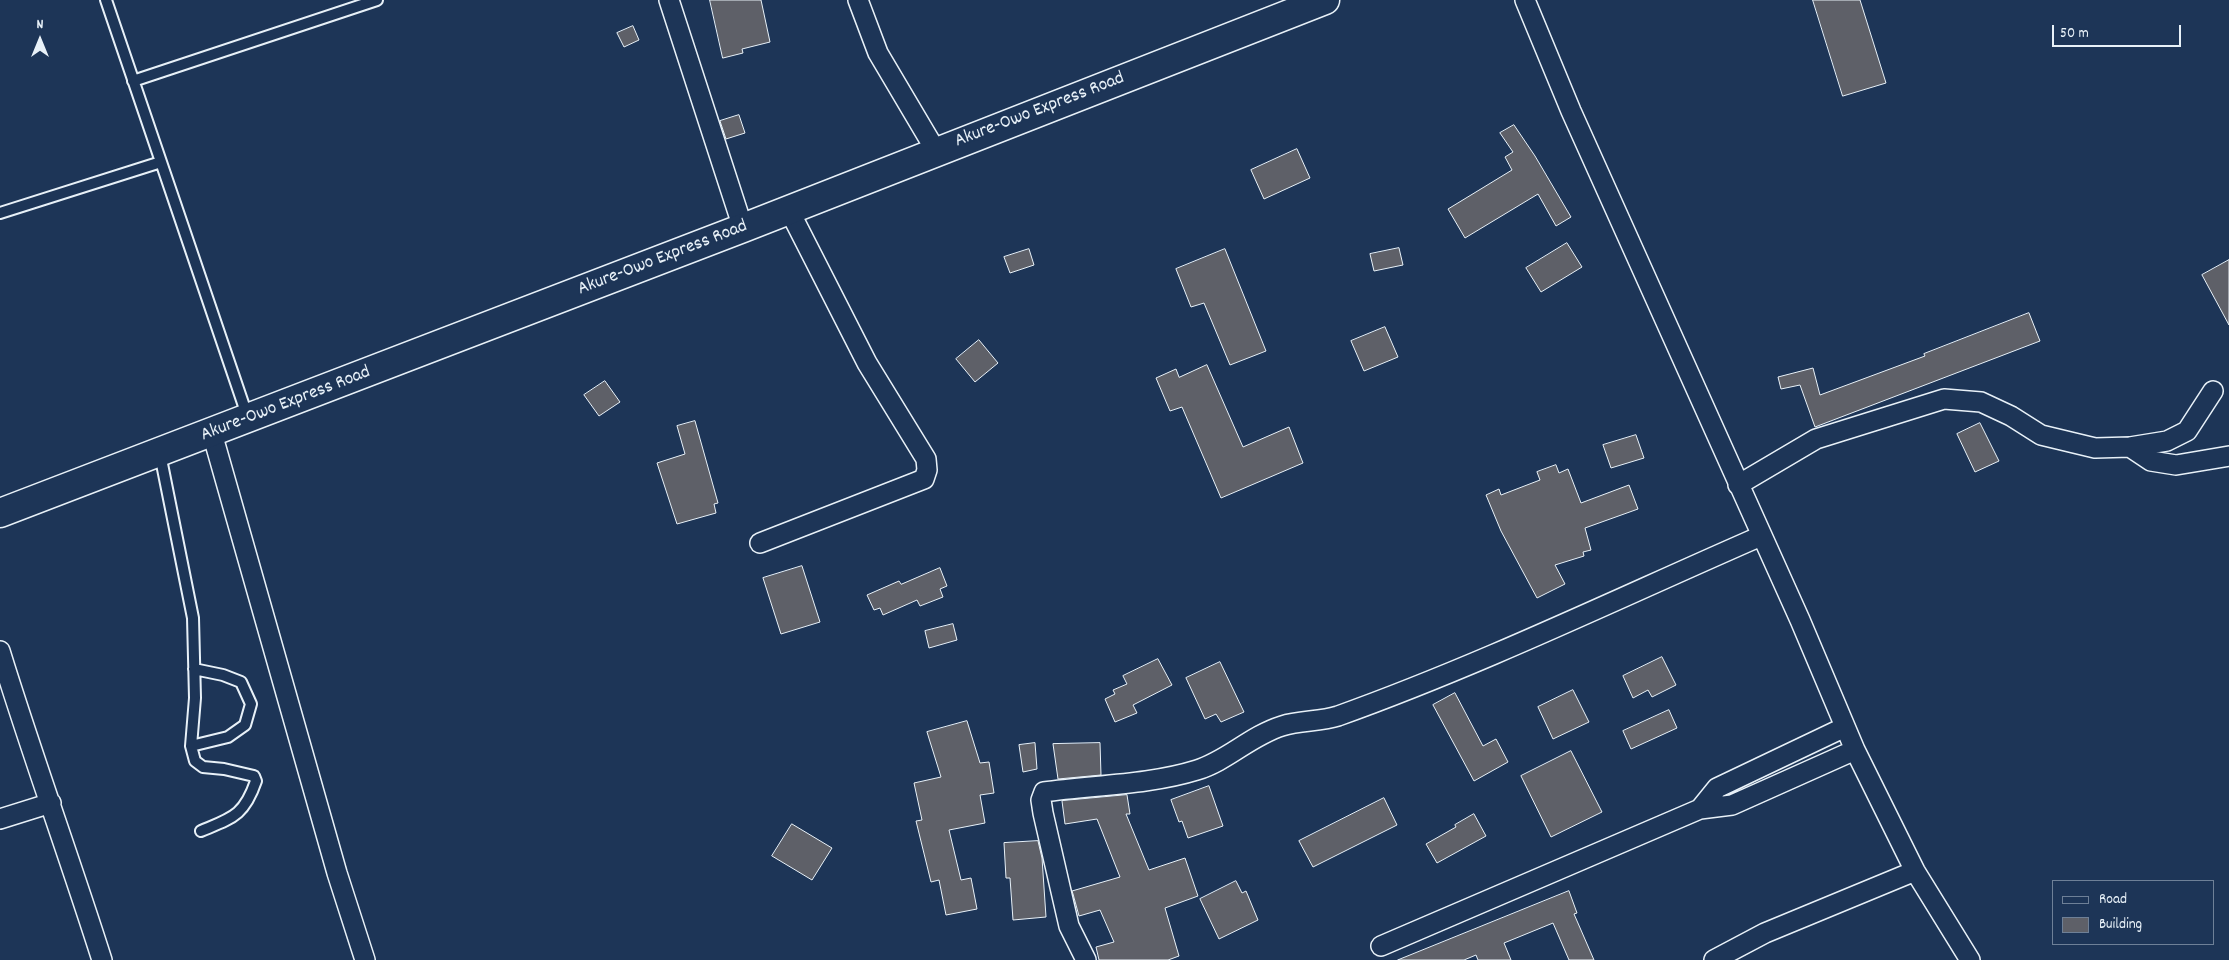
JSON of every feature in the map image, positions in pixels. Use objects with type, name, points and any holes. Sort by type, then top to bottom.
[{"type":"highway","name":"Akure-Owo Express Road","points":[[0,513],[743,228],[1325,0]]},
{"type":"street","points":[[669,0],[743,228]]},
{"type":"street","points":[[858,0],[878,53],[936,151]]},
{"type":"street","points":[[1525,0],[1571,111],[1738,486],[1800,620],[1844,727],[1915,871],[1970,960]]},
{"type":"street","points":[[760,543],[924,479],[927,470],[926,459],[866,363],[789,210]]},
{"type":"street","points":[[1738,486],[1816,440],[1913,407],[1944,399],[1981,402],[2011,416],[2041,436],[2094,448],[2130,448],[2167,441],[2187,431],[2213,391]]},
{"type":"street","points":[[212,433],[338,873],[365,960]]},
{"type":"street","points":[[2130,448],[2151,462],[2176,466],[2229,456]]},
{"type":"street","points":[[1086,960],[1069,926],[1065,910],[1043,813],[1041,800],[1044,792],[1147,780],[1196,770],[1215,762],[1263,732],[1284,725],[1336,717],[1518,645],[1761,536]]},
{"type":"street","points":[[0,651],[18,712],[51,803],[102,960]]},
{"type":"street","points":[[1700,809],[1717,788],[1844,727]]},
{"type":"street","points":[[1381,946],[1700,809],[1732,805],[1855,750]]},
{"type":"street","points":[[0,819],[51,803]]},
{"type":"street","points":[[1715,960],[1751,940],[1809,914],[1869,892],[1915,871]]},
{"type":"lane","points":[[106,0],[249,419]]},
{"type":"lane","points":[[133,81],[376,0]]},
{"type":"lane","points":[[0,214],[161,162]]},
{"type":"lane","points":[[160,453],[193,618],[195,698],[191,746],[195,761],[203,767],[224,769],[254,776],[256,781],[252,794],[235,817],[201,831]]},
{"type":"lane","points":[[191,746],[228,737],[245,725],[251,704],[241,682],[223,675],[194,669]]},
{"type":"building","points":[[710,0],[761,0],[770,42],[742,49],[743,53],[723,58]]},
{"type":"building","points":[[1813,0],[1860,0],[1886,83],[1843,96]]},
{"type":"building","points":[[633,26],[639,40],[624,47],[617,33]]},
{"type":"building","points":[[739,115],[745,133],[726,139],[720,121]]},
{"type":"building","points":[[1514,125],[1535,156],[1571,217],[1556,226],[1538,194],[1465,238],[1448,209],[1512,170],[1505,157],[1513,152],[1500,133]]},
{"type":"building","points":[[1297,149],[1310,178],[1264,199],[1251,170]]},
{"type":"building","points":[[1567,243],[1582,267],[1541,292],[1526,268]]},
{"type":"building","points":[[1399,248],[1403,265],[1374,271],[1370,254]]},
{"type":"building","points":[[1029,249],[1034,265],[1010,273],[1004,257]]},
{"type":"building","points":[[1225,249],[1266,351],[1230,365],[1204,303],[1191,307],[1176,269]]},
{"type":"building","points":[[2229,260],[2229,325],[2202,275]]},
{"type":"building","points":[[2029,313],[2040,341],[1815,427],[1800,385],[1781,389],[1778,377],[1813,368],[1820,395],[1925,356],[1924,354]]},
{"type":"building","points":[[1385,327],[1398,357],[1364,371],[1351,341]]},
{"type":"building","points":[[979,340],[998,363],[975,382],[956,359]]},
{"type":"building","points":[[1207,365],[1243,447],[1289,427],[1303,463],[1221,498],[1182,407],[1170,411],[1156,378],[1176,369],[1179,377]]},
{"type":"building","points":[[605,381],[620,402],[599,416],[584,395]]},
{"type":"building","points":[[695,421],[718,503],[714,504],[716,513],[677,524],[657,463],[685,454],[677,426]]},
{"type":"building","points":[[1980,423],[1999,461],[1975,472],[1957,434]]},
{"type":"building","points":[[1636,435],[1644,458],[1611,468],[1603,445]]},
{"type":"building","points":[[1556,465],[1559,473],[1568,469],[1581,503],[1629,485],[1638,509],[1585,528],[1591,550],[1583,552],[1584,556],[1555,565],[1565,584],[1537,598],[1501,531],[1486,495],[1499,489],[1501,495],[1540,480],[1537,472]]},
{"type":"building","points":[[802,566],[820,622],[781,634],[763,578]]},
{"type":"building","points":[[940,568],[947,586],[940,589],[943,597],[920,606],[917,600],[883,615],[880,608],[874,610],[867,595],[899,581],[901,584]]},
{"type":"building","points":[[953,624],[957,640],[929,648],[925,631]]},
{"type":"building","points":[[1662,657],[1676,685],[1652,697],[1648,690],[1633,698],[1623,676]]},
{"type":"building","points":[[1158,659],[1172,685],[1133,705],[1137,713],[1115,722],[1105,699],[1115,694],[1113,690],[1127,684],[1123,676]]},
{"type":"building","points":[[1220,662],[1244,712],[1221,722],[1216,714],[1205,719],[1186,678]]},
{"type":"building","points":[[1573,690],[1589,722],[1553,739],[1538,707]]},
{"type":"building","points":[[1455,693],[1483,746],[1496,739],[1508,762],[1474,781],[1433,705]]},
{"type":"building","points":[[1669,710],[1677,728],[1631,749],[1623,731]]},
{"type":"building","points":[[967,721],[980,763],[989,762],[994,793],[980,795],[985,823],[949,830],[961,880],[971,878],[977,909],[946,915],[939,880],[931,882],[916,821],[922,820],[914,783],[941,777],[927,732]]},
{"type":"building","points":[[1035,743],[1037,769],[1023,772],[1019,745]]},
{"type":"building","points":[[1100,743],[1101,775],[1058,779],[1053,744]]},
{"type":"building","points":[[1571,751],[1602,812],[1551,837],[1521,776]]},
{"type":"building","points":[[1209,786],[1223,826],[1188,838],[1182,821],[1179,822],[1171,800]]},
{"type":"building","points":[[1127,795],[1130,814],[1126,814],[1149,870],[1185,858],[1198,896],[1165,908],[1179,956],[1168,960],[1099,960],[1096,947],[1114,942],[1100,910],[1079,916],[1072,891],[1120,877],[1097,819],[1065,824],[1062,801]]},
{"type":"building","points":[[1384,798],[1397,825],[1313,867],[1299,841]]},
{"type":"building","points":[[1474,814],[1486,836],[1437,863],[1426,844]]},
{"type":"building","points":[[792,824],[832,848],[812,880],[772,856]]},
{"type":"building","points":[[1038,841],[1042,858],[1046,917],[1013,920],[1010,878],[1006,878],[1004,843]]},
{"type":"building","points":[[1236,881],[1242,893],[1246,891],[1258,920],[1219,939],[1200,899]]},
{"type":"building","points":[[1569,891],[1577,913],[1574,914],[1594,960],[1569,960],[1553,923],[1504,943],[1511,960],[1478,960],[1476,955],[1464,960],[1398,960]]}]
